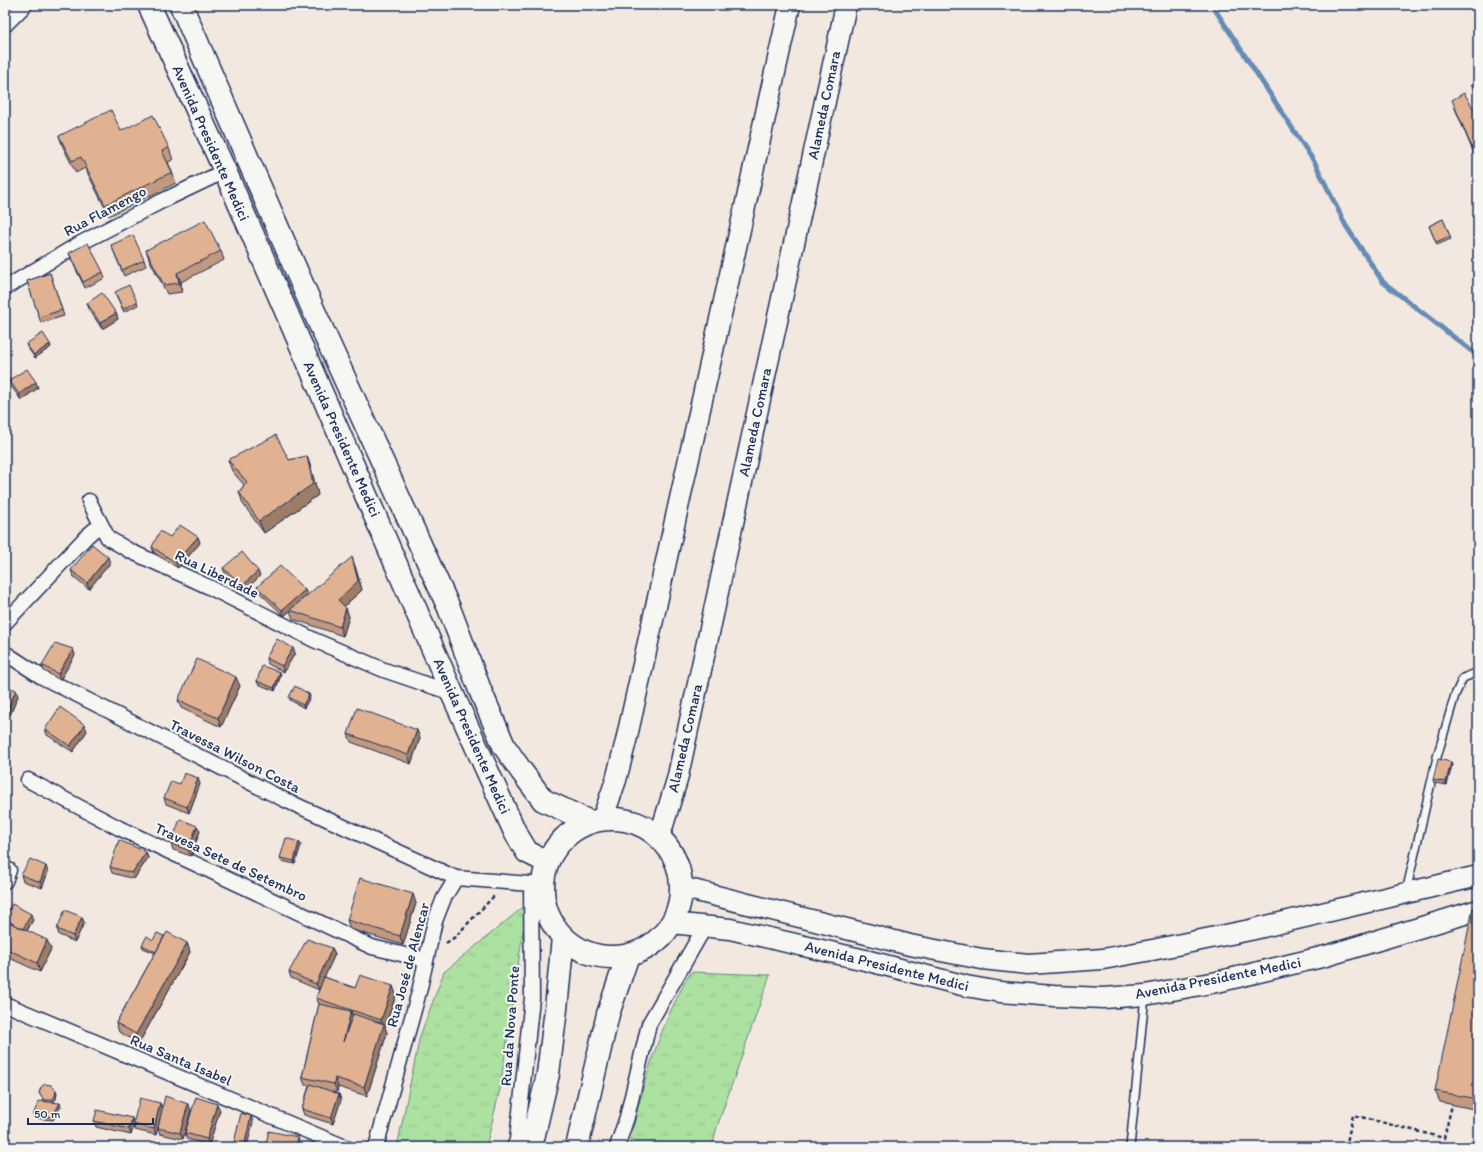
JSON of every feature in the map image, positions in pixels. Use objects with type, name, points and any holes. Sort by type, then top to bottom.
[{"type":"main road","name":"Avenida Presidente Medici","points":[[149,5],[225,171],[452,693],[516,832],[527,852],[547,862]]},
{"type":"main road","name":"Avenida Presidente Medici","points":[[181,5],[313,310],[449,608],[480,690],[504,746],[543,800],[596,821]]},
{"type":"main road","points":[[623,820],[642,826],[659,838],[671,852],[679,870],[681,887],[678,906],[671,922],[660,937],[645,948],[628,955],[605,956],[582,950],[563,937],[549,918],[537,884],[547,862],[560,842],[579,827],[596,821],[623,820]]},
{"type":"main road","points":[[531,1147],[548,1074],[563,937]]},
{"type":"main road","points":[[577,1147],[608,1014],[628,955]]},
{"type":"street","points":[[5,25],[25,5]]},
{"type":"street","points":[[596,821],[616,780],[626,741],[790,5]]},
{"type":"street","name":"Alameda Comara","points":[[659,838],[677,780],[846,5]]},
{"type":"street","name":"Rua Flamengo","points":[[5,288],[79,244],[162,201],[225,171]]},
{"type":"street","name":"Rua Liberdade","points":[[89,501],[108,538],[130,551],[207,586],[314,640],[384,670],[452,693]]},
{"type":"street","points":[[5,624],[87,536],[101,526]]},
{"type":"street","name":"Travessa Wilson Costa","points":[[5,653],[42,677],[256,786],[456,878]]},
{"type":"street","name":"Travesa Sete de Setembro","points":[[28,780],[119,828],[372,947],[427,956]]},
{"type":"street","name":"Avenida Presidente Medici","points":[[681,887],[910,945],[982,958],[1028,964],[1103,959],[1152,950],[1250,930],[1478,876]]},
{"type":"street","points":[[456,878],[537,884]]},
{"type":"street","name":"Rua José de Alencar","points":[[376,1147],[419,992],[435,921],[444,898],[456,878]]},
{"type":"street","name":"Rua da Nova Ponte","points":[[514,1147],[532,998],[537,884]]},
{"type":"street","name":"Avenida Presidente Medici","points":[[671,922],[730,929],[972,987],[1000,992],[1104,998],[1145,995],[1217,982],[1326,956],[1478,910]]},
{"type":"street","points":[[617,1147],[627,1117],[648,1024],[707,926]]},
{"type":"street","name":"Rua Santa Isabel","points":[[5,1004],[345,1147]]},
{"type":"lane","points":[[1405,894],[1437,757],[1455,695],[1463,678],[1472,674],[1478,676]]},
{"type":"lane","points":[[1130,1147],[1145,995]]},
{"type":"path","points":[[427,956],[455,937],[508,882]]},
{"type":"path","points":[[1346,1147],[1353,1115],[1444,1138],[1452,1105]]},
{"type":"green space","points":[[527,904],[500,1089],[486,1147],[397,1147],[420,1036],[444,972]]},
{"type":"green space","points":[[691,972],[770,975],[717,1127],[712,1147],[629,1147],[639,1102],[661,1034]]},
{"type":"building","points":[[1478,81],[1478,94],[1471,85]]},
{"type":"building","points":[[1464,93],[1478,116],[1478,145],[1472,148],[1452,100]]},
{"type":"building","points":[[111,110],[121,131],[153,115],[169,148],[162,151],[172,172],[105,205],[81,157],[72,161],[59,136]]},
{"type":"building","points":[[1443,219],[1450,236],[1436,242],[1429,226]]},
{"type":"building","points":[[205,220],[221,251],[177,273],[179,283],[164,285],[146,250]]},
{"type":"building","points":[[133,235],[144,260],[122,270],[111,245]]},
{"type":"building","points":[[88,243],[103,272],[83,282],[69,253]]},
{"type":"building","points":[[50,273],[62,310],[39,317],[27,281]]},
{"type":"building","points":[[129,285],[137,302],[123,309],[115,292]]},
{"type":"building","points":[[102,293],[116,313],[100,323],[87,303]]},
{"type":"building","points":[[43,333],[50,344],[34,355],[26,344]]},
{"type":"building","points":[[27,369],[36,382],[19,394],[9,380]]},
{"type":"building","points":[[276,435],[289,460],[307,456],[313,484],[259,521],[239,492],[247,482],[228,460]]},
{"type":"building","points":[[180,525],[198,537],[175,562],[152,547],[160,531],[170,537]]},
{"type":"building","points":[[92,544],[108,557],[87,583],[71,570]]},
{"type":"building","points":[[242,552],[258,571],[243,585],[223,568]]},
{"type":"building","points":[[352,557],[358,581],[338,600],[346,608],[340,627],[290,610]]},
{"type":"building","points":[[280,566],[305,590],[282,610],[257,587]]},
{"type":"building","points":[[277,639],[293,648],[282,666],[266,658]]},
{"type":"building","points":[[55,643],[73,649],[58,674],[42,665]]},
{"type":"building","points":[[197,659],[236,677],[218,718],[178,700]]},
{"type":"building","points":[[262,666],[280,672],[274,688],[257,681]]},
{"type":"building","points":[[5,686],[16,690],[8,709],[5,707]]},
{"type":"building","points":[[295,686],[309,694],[303,705],[289,697]]},
{"type":"building","points":[[60,707],[85,725],[70,746],[45,729]]},
{"type":"building","points":[[357,708],[417,730],[408,755],[348,734]]},
{"type":"building","points":[[1438,759],[1451,762],[1446,782],[1433,780]]},
{"type":"building","points":[[184,773],[198,778],[187,807],[164,798],[171,781],[180,784]]},
{"type":"building","points":[[180,819],[197,826],[188,850],[171,844]]},
{"type":"building","points":[[286,838],[299,842],[294,861],[280,858]]},
{"type":"building","points":[[119,840],[146,852],[132,873],[110,867]]},
{"type":"building","points":[[30,859],[46,866],[40,882],[21,875]]},
{"type":"building","points":[[360,878],[413,894],[400,936],[347,920]]},
{"type":"building","points":[[12,904],[31,914],[23,929],[5,920],[5,916]]},
{"type":"building","points":[[1473,908],[1478,909],[1478,1099],[1435,1091]]},
{"type":"building","points":[[65,910],[82,917],[73,936],[57,929]]},
{"type":"building","points":[[5,920],[47,940],[37,963],[5,948]]},
{"type":"building","points":[[167,932],[187,943],[136,1034],[116,1023]]},
{"type":"building","points":[[157,933],[164,936],[156,952],[142,945],[147,936],[153,940]]},
{"type":"building","points":[[307,939],[332,948],[316,984],[289,972]]},
{"type":"building","points":[[360,975],[393,986],[381,1020],[316,998],[324,977],[355,988]]},
{"type":"building","points":[[319,1004],[351,1011],[343,1042],[353,1014],[384,1024],[364,1087],[335,1078],[334,1084],[302,1077]]},
{"type":"building","points":[[45,1084],[51,1085],[56,1090],[55,1096],[52,1100],[44,1100],[39,1093],[41,1087]]},
{"type":"building","points":[[310,1084],[339,1094],[331,1118],[302,1109]]},
{"type":"building","points":[[165,1096],[188,1104],[180,1133],[158,1128]]},
{"type":"building","points":[[196,1097],[217,1104],[207,1139],[185,1133]]},
{"type":"building","points":[[140,1098],[160,1103],[154,1129],[133,1124]]},
{"type":"building","points":[[39,1101],[60,1103],[52,1117],[33,1115]]},
{"type":"building","points":[[97,1110],[132,1118],[129,1129],[94,1121]]},
{"type":"building","points":[[241,1113],[251,1116],[244,1147],[233,1147]]},
{"type":"building","points":[[269,1131],[298,1137],[296,1147],[265,1147]]},
{"type":"waterway","points":[[1212,5],[1315,163],[1346,226],[1383,282],[1478,356]]}]
